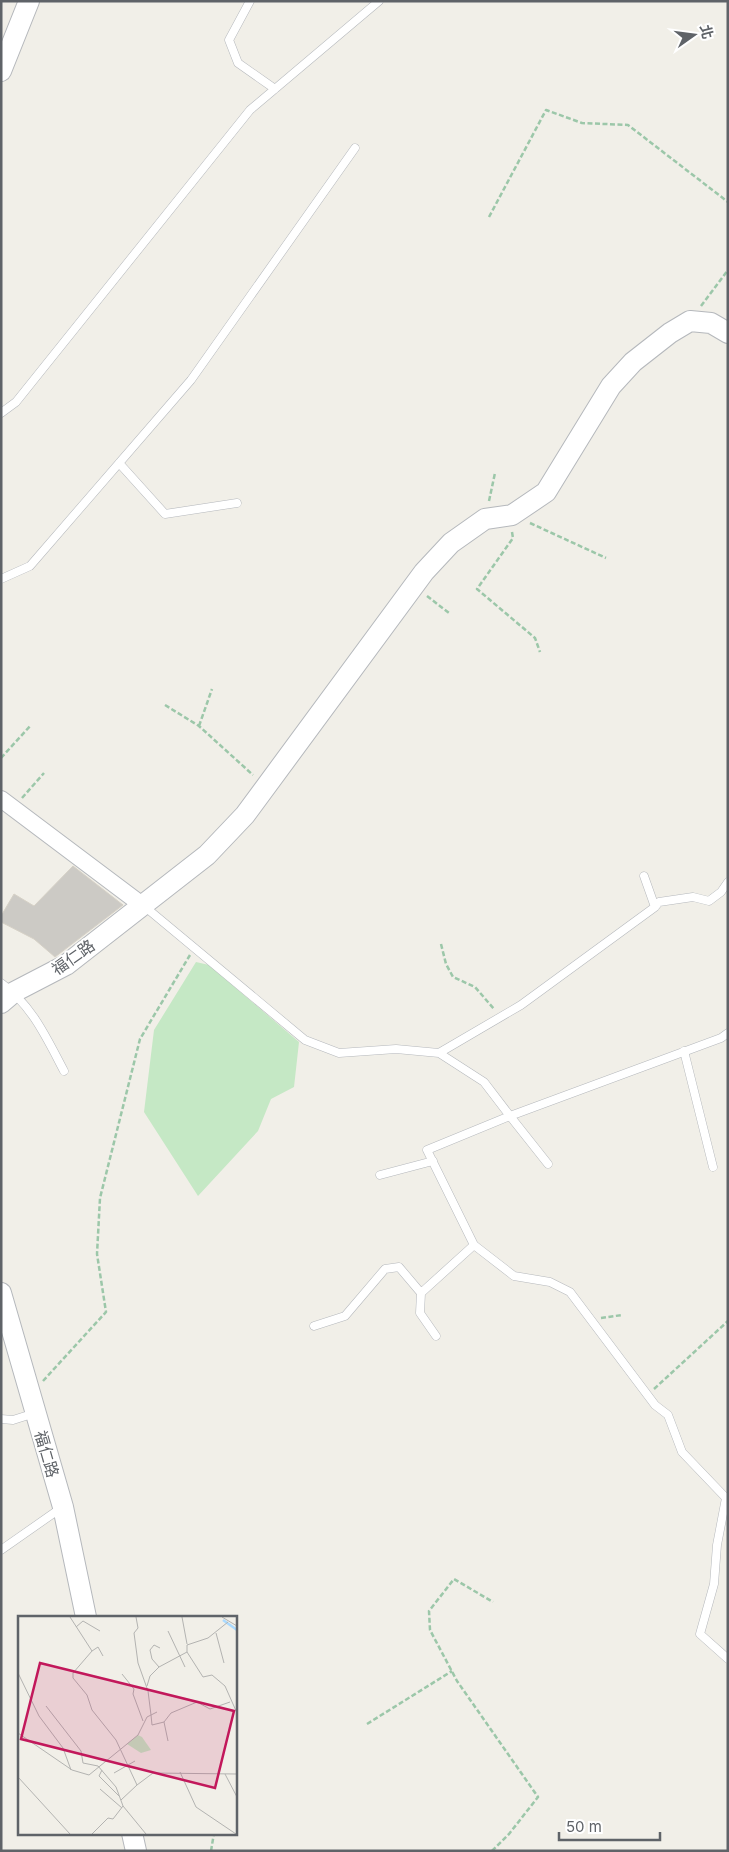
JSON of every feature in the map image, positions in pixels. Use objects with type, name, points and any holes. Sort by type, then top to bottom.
[{"type":"street","points":[[1,71],[29,1]]},
{"type":"street","points":[[485,519],[512,514],[546,492],[611,386],[633,362],[670,333],[690,321],[711,324],[728,333]]},
{"type":"street","name":"福仁路","points":[[5,993],[66,966],[207,855],[245,815],[424,572],[451,543],[485,519]]},
{"type":"street","points":[[7,804],[142,905]]},
{"type":"street","name":"福仁路","points":[[1,1293],[63,1507],[86,1616]]},
{"type":"street","points":[[132,1834],[136,1851]]},
{"type":"lane","points":[[250,1],[229,40],[238,63],[276,89]]},
{"type":"lane","points":[[1,412],[16,402],[250,110],[379,1]]},
{"type":"lane","points":[[1,578],[30,566],[191,380],[355,148]]},
{"type":"lane","points":[[119,463],[165,514],[237,503]]},
{"type":"lane","points":[[644,876],[656,907]]},
{"type":"lane","points":[[439,1053],[529,999],[656,907],[659,902],[692,897],[709,902],[721,892],[728,882]]},
{"type":"lane","points":[[142,905],[305,1040],[339,1053],[396,1049],[439,1053],[484,1082],[548,1164]]},
{"type":"lane","points":[[5,993],[38,1022],[64,1071]]},
{"type":"lane","points":[[728,1034],[510,1116],[427,1150],[474,1245],[514,1276],[550,1282],[570,1292],[647,1395],[655,1405],[668,1415],[682,1452],[726,1498],[717,1545],[714,1584],[700,1634],[728,1659]]},
{"type":"lane","points":[[684,1052],[713,1167]]},
{"type":"lane","points":[[380,1175],[433,1161]]},
{"type":"lane","points":[[421,1293],[474,1245]]},
{"type":"lane","points":[[314,1326],[345,1316],[385,1270],[400,1267],[421,1293],[420,1313],[436,1336]]},
{"type":"lane","points":[[1,1419],[13,1420],[33,1404]]},
{"type":"lane","points":[[1,1550],[63,1507]]},
{"type":"path","points":[[489,217],[546,110],[582,123],[628,126],[728,202]]},
{"type":"path","points":[[690,321],[728,270]]},
{"type":"path","points":[[485,519],[495,473]]},
{"type":"path","points":[[540,652],[535,638],[477,589],[513,538],[512,514],[606,558]]},
{"type":"path","points":[[414,586],[449,613]]},
{"type":"path","points":[[199,726],[212,689]]},
{"type":"path","points":[[165,705],[199,726],[266,787]]},
{"type":"path","points":[[1,758],[31,725]]},
{"type":"path","points":[[7,804],[44,773]]},
{"type":"path","points":[[441,944],[446,964],[453,977],[475,987],[491,1004],[499,1018]]},
{"type":"path","points":[[33,1404],[106,1312],[97,1254],[100,1198],[140,1039],[194,948]]},
{"type":"path","points":[[591,1319],[622,1315]]},
{"type":"path","points":[[647,1395],[728,1321]]},
{"type":"path","points":[[492,1851],[509,1834],[538,1797],[452,1671],[430,1630],[429,1611],[454,1578],[493,1602]]},
{"type":"path","points":[[367,1724],[452,1671]]},
{"type":"path","points":[[212,1851],[214,1834]]},
{"type":"green space","points":[[196,962],[209,965],[299,1042],[294,1087],[271,1099],[258,1131],[198,1196],[144,1112],[154,1030]]},
{"type":"building","points":[[73,866],[123,905],[55,957],[34,939],[1,922],[1,916],[14,894],[34,906]]}]
